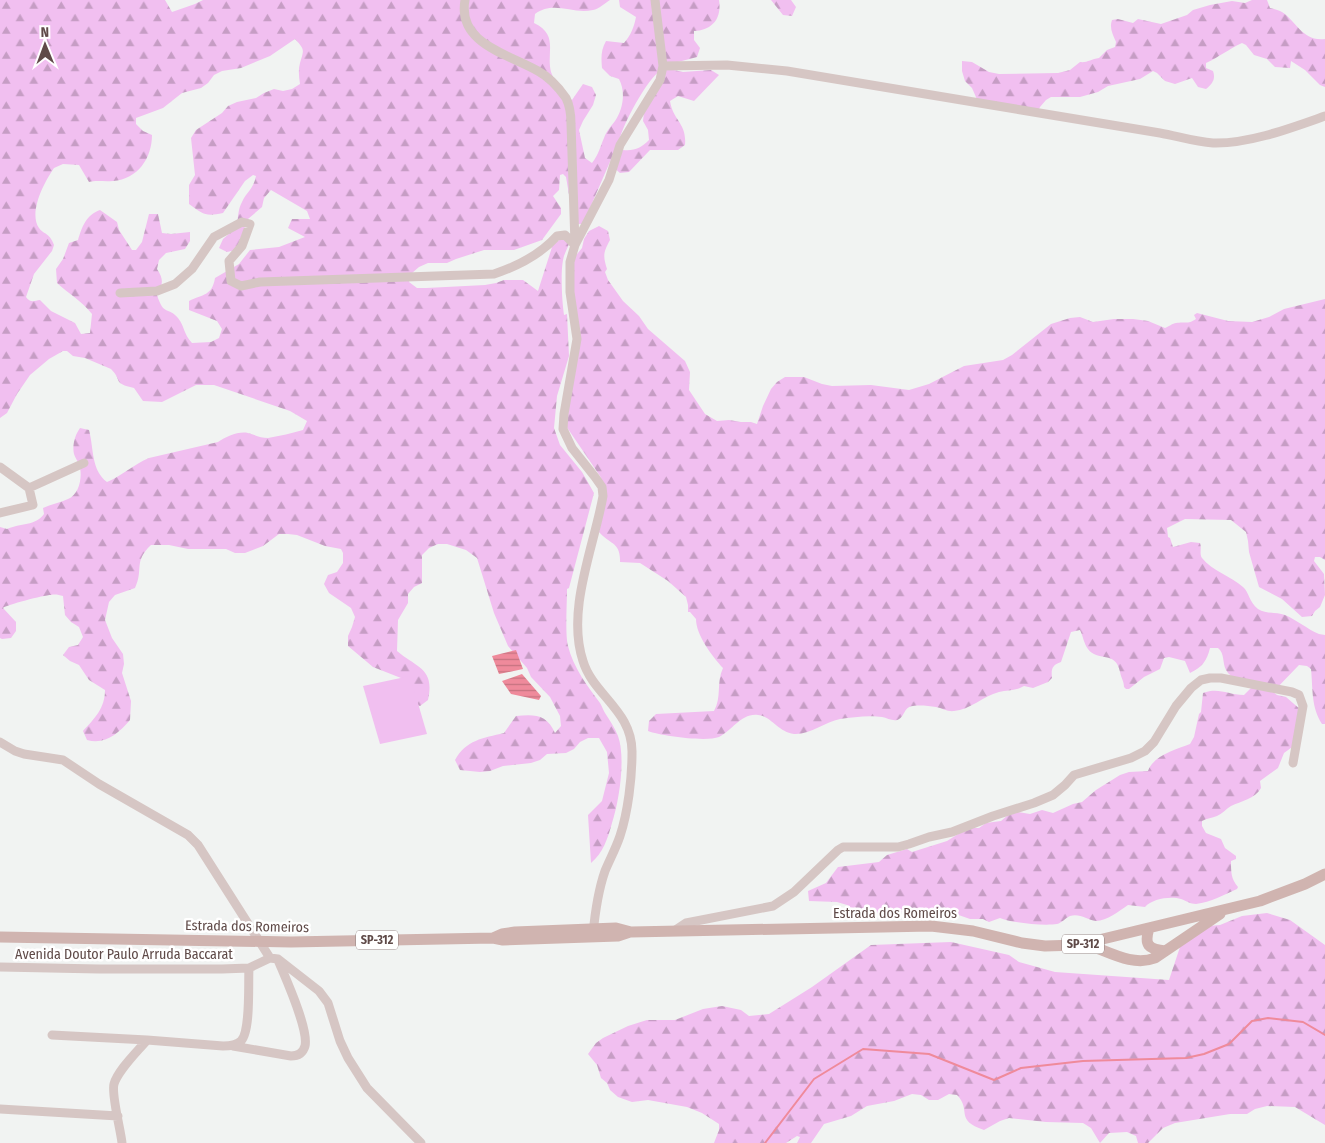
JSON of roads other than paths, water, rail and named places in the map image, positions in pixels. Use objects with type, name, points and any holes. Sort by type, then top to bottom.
[{"type":"main road","name":"Estrada dos Romeiros","points":[[0,937],[260,941],[493,938],[515,932],[593,933],[616,928],[631,932],[931,926],[973,931],[1030,944],[1060,946],[1085,943],[1225,910],[1286,892],[1325,874]]},
{"type":"main road","points":[[1085,943],[1130,960],[1148,961],[1225,910]]},
{"type":"main road","points":[[1150,928],[1147,939],[1148,945],[1152,949],[1165,951]]},
{"type":"street","points":[[465,0],[463,10],[466,22],[475,36],[488,46],[540,72],[554,83],[566,99],[570,110],[571,124],[575,245]]},
{"type":"street","points":[[593,933],[599,893],[620,834],[626,809],[632,752],[631,739],[619,712],[593,680],[583,663],[580,650],[578,611],[584,575],[603,496],[602,487],[572,448],[563,430],[577,339],[569,277],[570,262],[575,245],[605,189],[616,156],[627,132],[660,80],[663,66],[655,0]]},
{"type":"street","points":[[663,66],[728,65],[787,71],[1211,143],[1244,140],[1325,116]]},
{"type":"street","points":[[120,293],[157,291],[175,284],[192,268],[214,237],[242,222],[250,224],[242,246],[229,261],[231,281],[241,286],[260,282],[494,274],[516,267],[548,246],[557,236],[565,236],[575,245]]},
{"type":"street","points":[[30,488],[84,463]]},
{"type":"street","points":[[0,467],[30,488],[33,505],[0,514]]},
{"type":"street","points":[[674,931],[686,923],[773,906],[794,892],[838,850],[844,847],[898,847],[952,832],[1053,795],[1074,774],[1131,758],[1145,751],[1154,742],[1176,706],[1191,688],[1201,680],[1221,678],[1292,692],[1299,696],[1303,706],[1293,764]]},
{"type":"street","points":[[0,742],[24,754],[63,760],[99,784],[188,835],[198,845],[260,941],[274,959],[304,1027],[306,1045],[303,1052],[297,1056],[291,1056],[232,1046],[52,1035]]},
{"type":"street","points":[[232,1046],[239,1043],[245,1032],[249,968],[274,959]]},
{"type":"street","points":[[274,959],[319,991],[328,1003],[344,1049],[363,1081],[379,1101],[421,1143]]},
{"type":"street","name":"Avenida Doutor Paulo Arruda Baccarat","points":[[0,967],[99,969],[249,968]]},
{"type":"street","points":[[122,1143],[113,1086],[117,1077],[147,1040]]},
{"type":"street","points":[[0,1109],[118,1116]]},
{"type":"waterway","points":[[765,1143],[814,1079],[863,1049],[929,1054],[994,1080],[1021,1068],[1083,1061],[1186,1058],[1204,1054],[1229,1044],[1252,1021],[1268,1018],[1303,1022],[1325,1035]]}]
